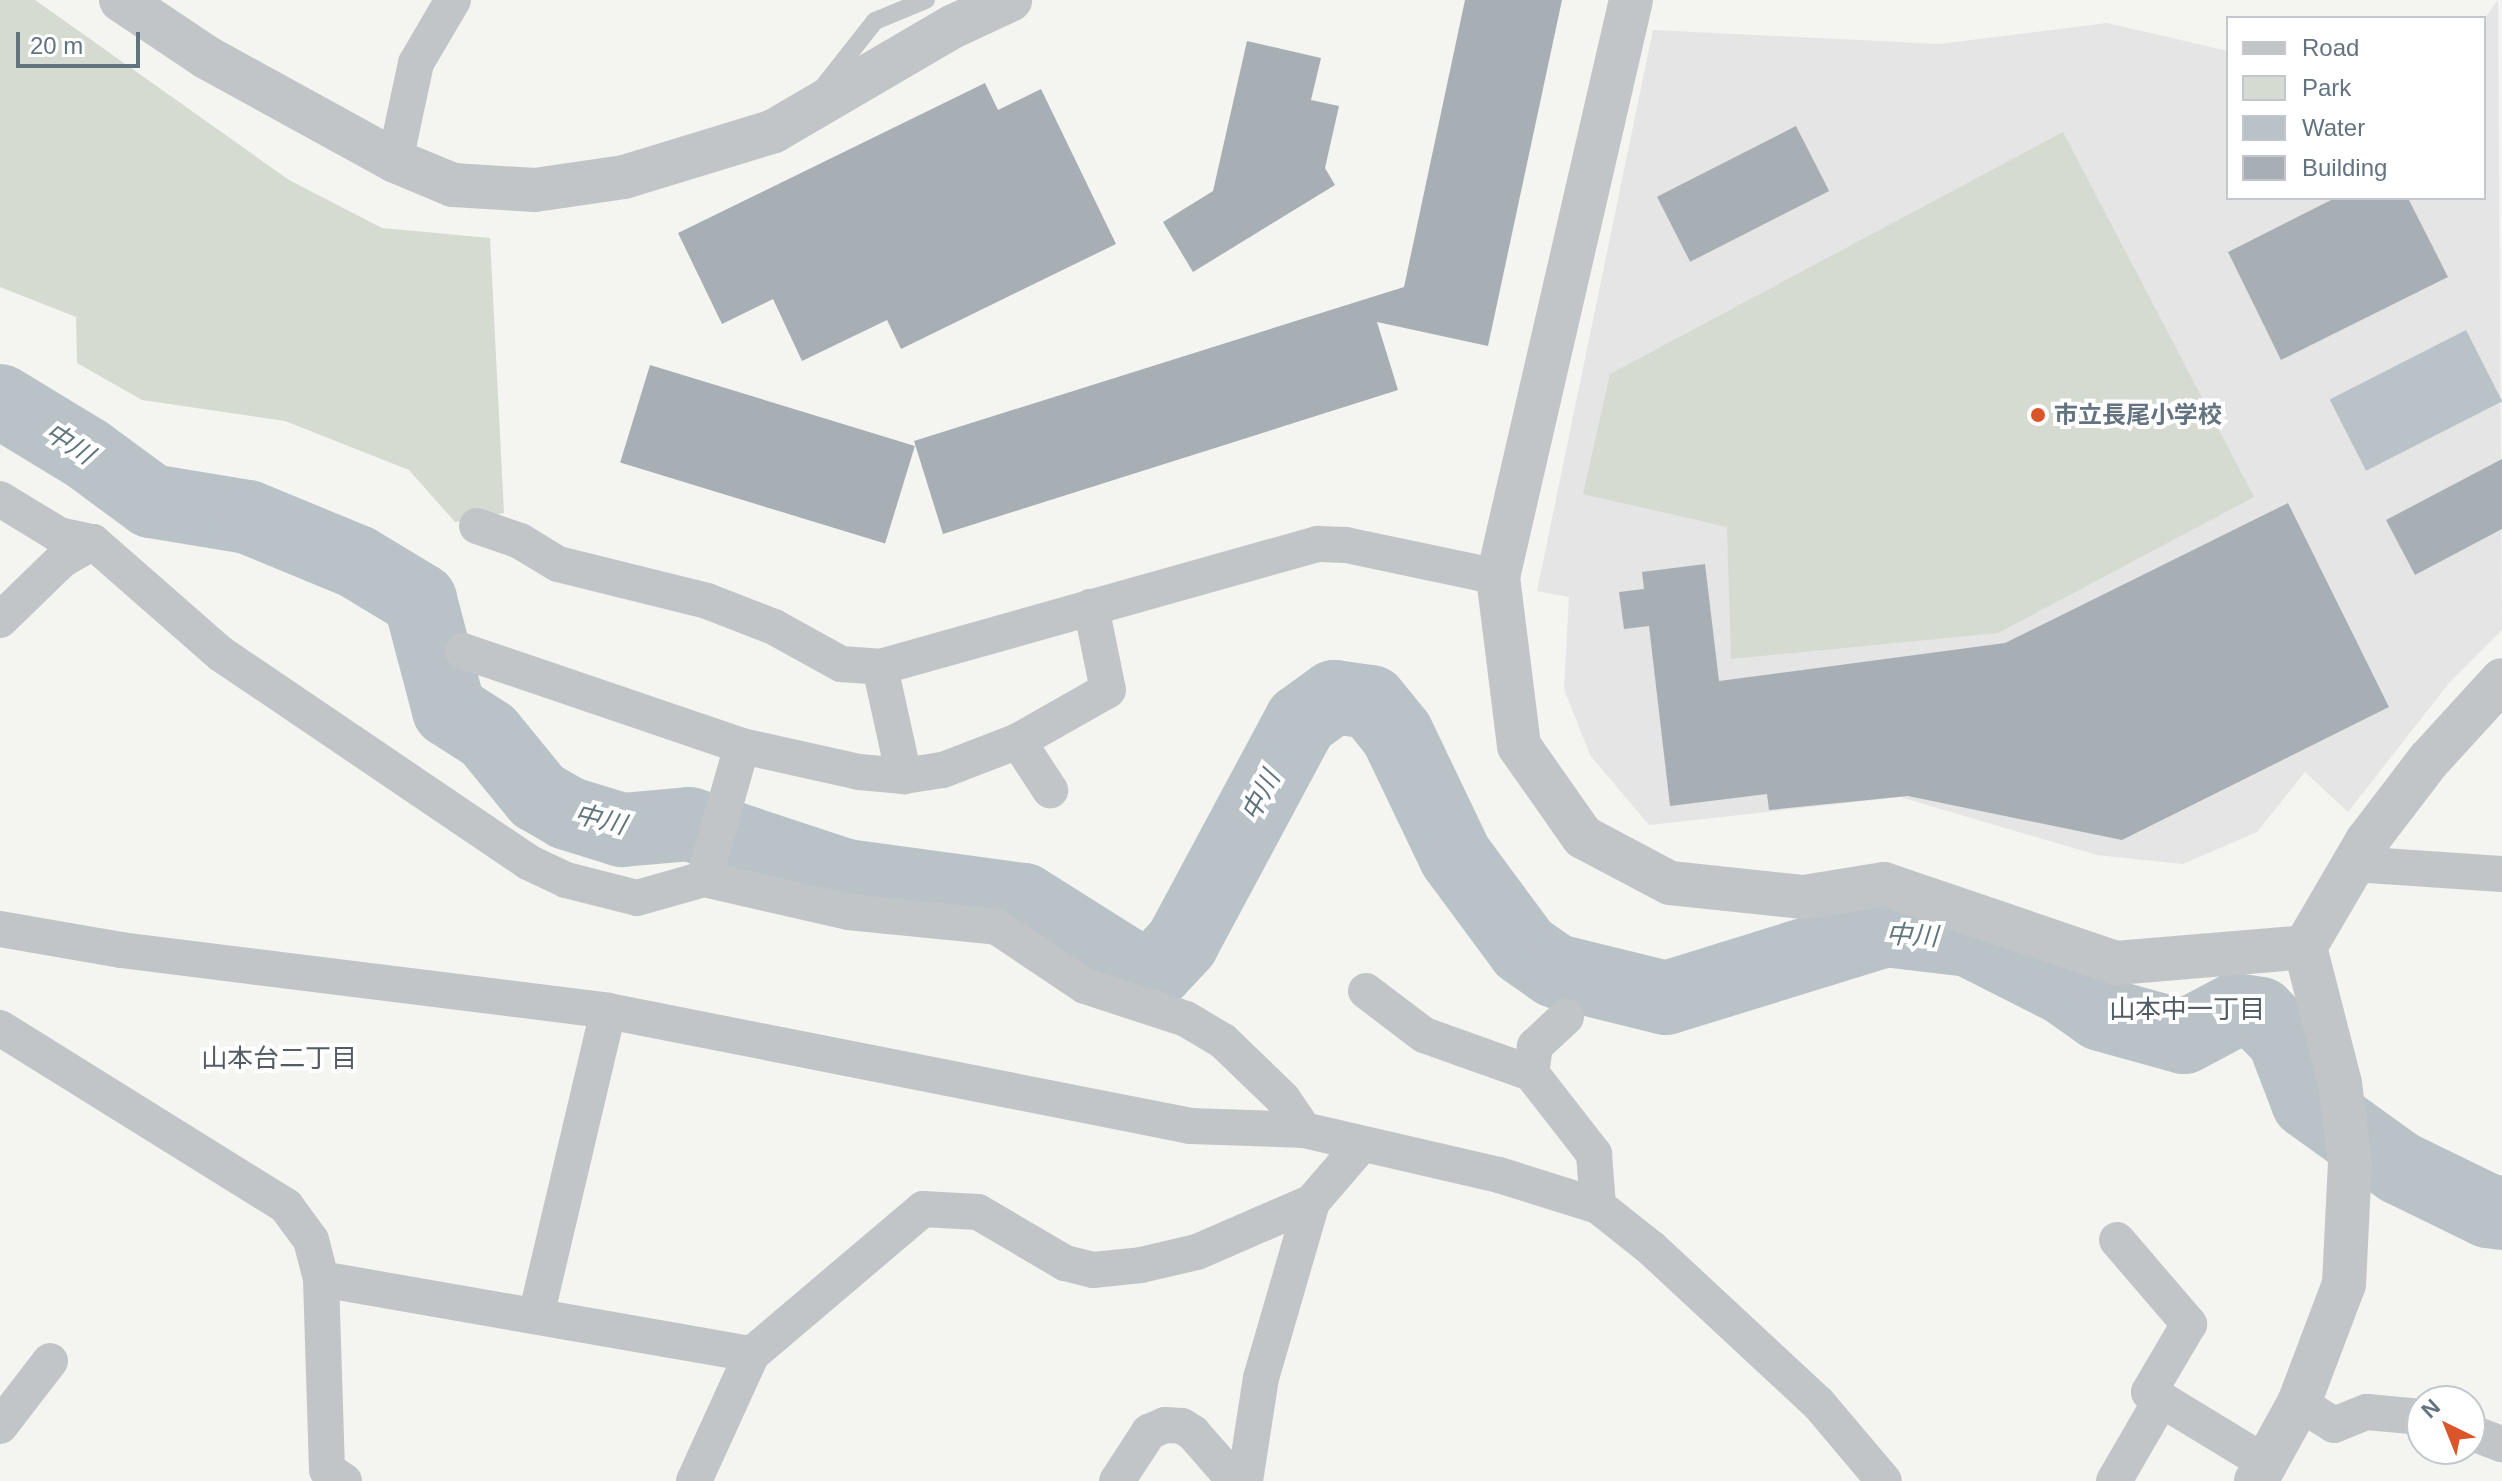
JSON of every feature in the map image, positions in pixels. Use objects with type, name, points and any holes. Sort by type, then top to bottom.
[{"type":"street","points":[[121,0],[206,57],[395,161],[453,185],[535,190],[624,177],[774,131],[1015,1]]},
{"type":"street","points":[[395,161],[416,63],[453,0]]},
{"type":"street","points":[[1631,0],[1498,577],[1519,746],[1583,837],[1670,883],[1804,897],[1884,884],[2116,963],[2305,947]]},
{"type":"street","points":[[0,499],[59,535],[93,542],[221,654],[528,862],[566,880],[637,898],[704,879],[848,912],[997,927],[1085,986],[1186,1019],[1223,1041],[1283,1099],[1304,1130]]},
{"type":"street","points":[[477,526],[520,541],[558,564],[707,601],[774,627],[841,664],[880,667],[1318,544],[1346,545],[1498,577]]},
{"type":"street","points":[[0,620],[62,560],[93,542]]},
{"type":"street","points":[[463,651],[742,746],[859,772],[904,776],[943,770],[1018,741],[1108,690],[1091,607]]},
{"type":"street","points":[[880,667],[904,776]]},
{"type":"street","points":[[2117,1240],[2189,1324],[2149,1392],[2261,1472],[2299,1403],[2344,1284],[2350,1162],[2340,1083],[2305,947],[2354,864],[2429,760],[2502,680]]},
{"type":"street","points":[[1018,741],[1050,790]]},
{"type":"street","points":[[704,879],[742,746]]},
{"type":"street","points":[[2354,864],[2502,874]]},
{"type":"street","points":[[0,929],[121,950],[608,1011],[1191,1126],[1304,1130],[1499,1175],[1598,1206],[1651,1248],[1818,1403],[1884,1481]]},
{"type":"street","points":[[1366,991],[1424,1035],[1531,1073],[1594,1154],[1598,1206]]},
{"type":"street","points":[[536,1316],[608,1011]]},
{"type":"street","points":[[1531,1073],[1535,1046],[1566,1017]]},
{"type":"street","points":[[0,1028],[286,1206],[311,1240],[321,1279],[327,1470],[344,1481]]},
{"type":"street","points":[[1242,1481],[1261,1378],[1312,1202],[1361,1145]]},
{"type":"street","points":[[694,1481],[752,1354],[923,1209],[978,1212],[1065,1263],[1093,1270],[1197,1252],[1312,1202]]},
{"type":"street","points":[[321,1279],[752,1354]]},
{"type":"street","points":[[0,1426],[50,1361]]},
{"type":"street","points":[[2114,1481],[2161,1400]]},
{"type":"street","points":[[2299,1403],[2334,1425],[2367,1412],[2406,1416]]},
{"type":"street","points":[[1117,1481],[1149,1432],[1165,1425],[1182,1426],[1193,1433],[1242,1481]]},
{"type":"lane","points":[[802,114],[875,21],[926,0]]},
{"type":"shaded area","name":"市立長尾小学校","points":[[2498,0],[2502,630],[2449,683],[2348,812],[2305,772],[2257,832],[2183,864],[2097,855],[1900,797],[1649,825],[1590,755],[1564,689],[1569,597],[1537,591],[1653,30],[1939,44],[2107,23],[2226,51],[2226,200],[2486,200],[2486,16]]},
{"type":"green space","points":[[0,0],[35,0],[289,180],[382,228],[490,238],[504,513],[455,522],[409,470],[285,421],[142,400],[77,363],[76,317],[0,287]]},
{"type":"green space","points":[[2063,132],[2254,497],[1998,633],[1731,659],[1727,527],[1583,494],[1610,374]]},
{"type":"water","points":[[2466,330],[2502,401],[2366,471],[2330,399]]},
{"type":"building","points":[[1465,0],[1562,0],[1488,346],[1377,322],[1398,390],[943,534],[914,441],[1404,287]]},
{"type":"building","points":[[1247,41],[1321,58],[1311,100],[1339,106],[1325,168],[1335,185],[1193,272],[1163,222],[1213,191]]},
{"type":"building","points":[[985,83],[998,110],[1041,89],[1116,244],[901,349],[887,320],[802,361],[773,299],[722,324],[678,233]]},
{"type":"building","points":[[1796,126],[1829,191],[1690,262],[1657,197]]},
{"type":"building","points":[[2331,200],[2409,200],[2448,277],[2281,360],[2228,252]]},
{"type":"building","points":[[650,365],[915,446],[885,544],[620,463]]},
{"type":"building","points":[[2502,459],[2502,529],[2415,575],[2386,520]]},
{"type":"building","points":[[2288,503],[2389,707],[2122,840],[1908,796],[1769,810],[1767,794],[1670,806],[1649,626],[1624,629],[1619,592],[1644,589],[1642,572],[1705,564],[1719,681],[2005,643]]},
{"type":"waterway","name":"中川","points":[[0,401],[86,453],[151,501],[248,517],[357,562],[420,600],[449,710],[488,735],[538,796],[567,813],[622,830],[689,824],[846,876],[1024,900],[1132,968],[1157,970],[1182,943],[1301,721],[1334,697],[1371,702],[1397,734],[1456,857],[1524,949],[1556,971],[1666,998],[1885,930],[1969,940],[2064,988],[2101,1014],[2184,1037],[2235,1010],[2260,1014],[2284,1039],[2308,1102],[2400,1168],[2488,1211],[2502,1213]]},
{"type":"place","name":"市立長尾小学校","points":[[2038,415]]},
{"type":"district","name":"山本中一丁目","points":[[2187,1010]]},
{"type":"district","name":"山本台二丁目","points":[[279,1059]]}]
